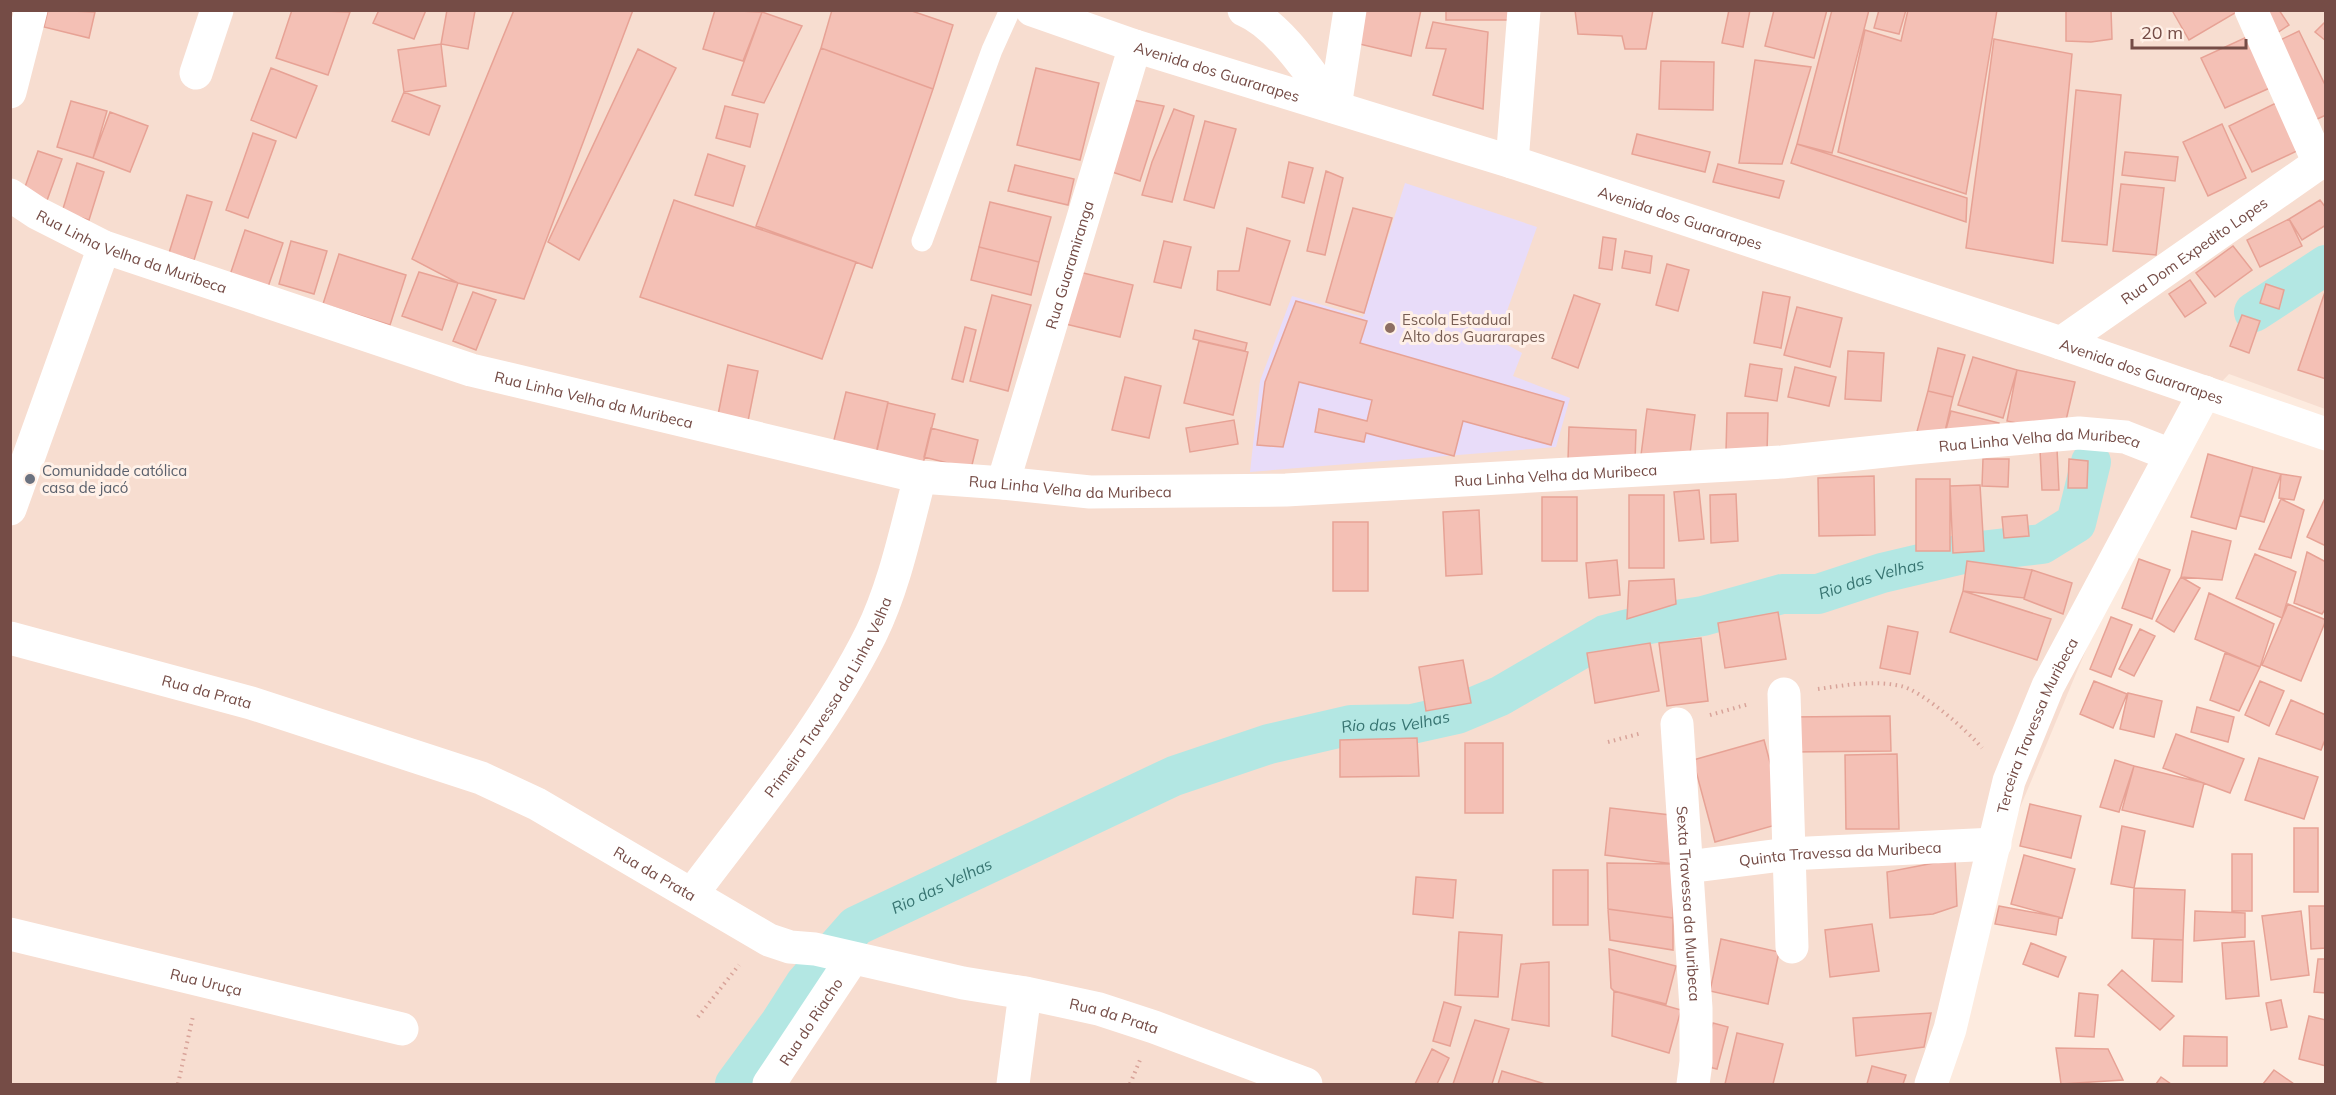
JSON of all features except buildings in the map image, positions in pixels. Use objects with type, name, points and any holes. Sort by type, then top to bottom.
[{"type":"street","points":[[10,92],[31,10]]},
{"type":"street","points":[[196,73],[217,10]]},
{"type":"street","name":"Avenida dos Guararapes","points":[[1032,10],[1135,46],[1512,162],[2061,343],[2325,434]]},
{"type":"street","points":[[1245,10],[1253,14],[1289,45],[1335,107]]},
{"type":"street","points":[[1335,107],[1350,10]]},
{"type":"street","points":[[1512,162],[1524,10]]},
{"type":"street","points":[[2251,10],[2322,159]]},
{"type":"street","name":"Rua Guaramiranga","points":[[1004,483],[1135,46]]},
{"type":"street","name":"Rua Dom Expedito Lopes","points":[[2061,343],[2322,159]]},
{"type":"street","name":"Rua Linha Velha da Muribeca","points":[[10,195],[37,213],[104,248],[471,370],[920,477],[1089,492],[1286,490],[1782,462],[2079,434],[2125,437],[2171,455]]},
{"type":"street","points":[[10,509],[104,248]]},
{"type":"street","name":"Terceira Travessa Muribeca","points":[[1931,1084],[1950,1029],[2009,782],[2048,686],[2205,392]]},
{"type":"street","name":"Primeira Travessa da Linha Velha","points":[[693,894],[804,744],[840,690],[872,633],[898,561],[920,477]]},
{"type":"street","name":"Rua da Prata","points":[[10,638],[252,703],[481,778],[537,804],[762,936],[790,947],[1099,1009],[1143,1023],[1306,1084]]},
{"type":"street","points":[[1784,694],[1792,947]]},
{"type":"street","name":"Sexta Travessa da Muribeca","points":[[1677,724],[1696,1008],[1696,1062],[1693,1084]]},
{"type":"street","name":"Quinta Travessa da Muribeca","points":[[1687,867],[1788,854],[1995,844]]},
{"type":"street","name":"Rua Uruça","points":[[10,934],[402,1029]]},
{"type":"street","name":"Rua do Riacho","points":[[769,1084],[837,955]]},
{"type":"street","points":[[1013,1084],[1025,993]]},
{"type":"lane","points":[[922,241],[992,50],[1010,10]]},
{"type":"path","points":[[698,1017],[762,936]]},
{"type":"path","points":[[178,1084],[201,980]]},
{"type":"shaded area","points":[[10,11],[2325,11],[2325,409],[2229,374],[2180,425],[2014,822],[1936,1084],[11,1084]]},
{"type":"shaded area","name":"Escola Estadual Alto dos Guararapes","points":[[1405,183],[1537,227],[1497,339],[1522,353],[1513,376],[1570,398],[1556,447],[1250,472],[1260,381],[1292,296],[1363,317]]},
{"type":"waterway","name":"Rio das Velhas","points":[[2254,312],[2326,265]]},
{"type":"waterway","name":"Rio das Velhas","points":[[735,1084],[780,1023],[805,984],[856,926],[1174,776],[1269,744],[1351,725],[1412,724],[1457,714],[1500,696],[1605,635],[1649,624],[1703,616],[1782,594],[1818,594],[1882,573],[1971,552],[2042,544],[2076,523],[2091,462]]},
{"type":"place","name":"Escola Estadual Alto dos Guararapes","points":[[1390,328]]},
{"type":"place","name":"Comunidade católica casa de jacó","points":[[30,479]]}]
